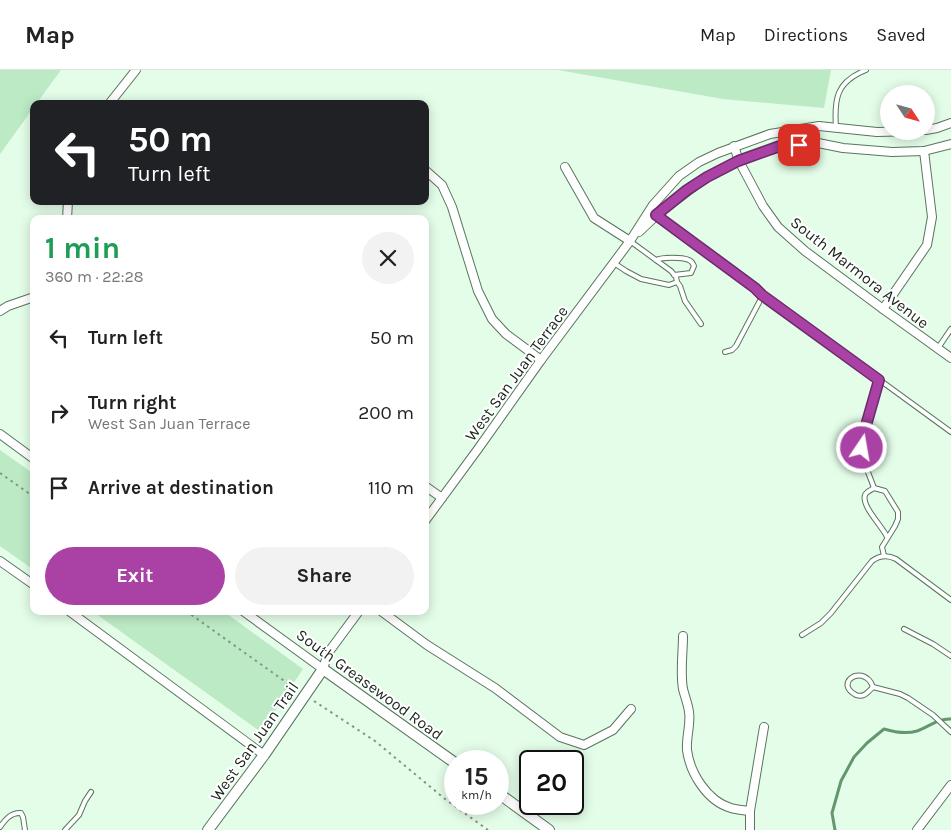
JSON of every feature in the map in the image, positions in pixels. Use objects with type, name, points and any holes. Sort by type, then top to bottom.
[{"type":"street","points":[[111,100],[136,70]]},
{"type":"street","points":[[935,127],[951,123]]},
{"type":"street","name":"West San Juan Terrace","points":[[429,516],[541,360],[630,241],[652,205],[679,176],[699,162],[734,146],[770,134],[819,126],[880,132]]},
{"type":"street","name":"West San Juan Terrace","points":[[630,241],[656,215],[687,190],[707,177],[738,161],[780,146],[818,144],[892,152],[924,151],[951,144]]},
{"type":"street","name":"South Marmora Avenue","points":[[734,146],[738,161],[763,206],[778,227],[805,251],[951,358]]},
{"type":"street","points":[[883,310],[927,245],[932,217],[924,151]]},
{"type":"street","points":[[565,167],[594,218],[630,241]]},
{"type":"street","points":[[429,174],[442,185],[452,207],[478,291],[492,319],[506,334],[541,360]]},
{"type":"street","points":[[0,311],[8,306],[30,298]]},
{"type":"street","points":[[0,434],[30,455]]},
{"type":"street","points":[[429,489],[442,498]]},
{"type":"street","points":[[0,560],[30,583]]},
{"type":"street","points":[[74,615],[264,755]]},
{"type":"street","name":"South Greasewood Road","points":[[249,615],[444,755]]},
{"type":"street","points":[[323,668],[328,653],[356,615]]},
{"type":"street","points":[[386,615],[427,646],[495,688],[560,737],[584,745],[613,730],[632,709]]},
{"type":"street","points":[[683,636],[682,670],[683,688],[690,720],[687,748],[690,765],[698,782],[722,804],[730,808],[750,811]]},
{"type":"street","name":"West San Juan Trail","points":[[208,830],[264,755],[323,668]]},
{"type":"street","points":[[750,830],[750,811],[764,727]]},
{"type":"street","points":[[917,830],[951,785]]},
{"type":"street","points":[[509,802],[549,830]]},
{"type":"lane","points":[[836,128],[835,105],[842,86],[852,77],[866,70]]},
{"type":"lane","points":[[656,215],[762,295],[951,432]]},
{"type":"lane","points":[[630,241],[676,276],[685,301],[701,324]]},
{"type":"lane","points":[[656,260],[660,258],[687,259],[692,261],[694,266],[691,273],[674,275]]},
{"type":"lane","points":[[614,262],[641,279],[669,285],[677,282]]},
{"type":"lane","points":[[725,352],[732,350],[736,346],[762,295]]},
{"type":"lane","points":[[937,348],[951,330]]},
{"type":"lane","points":[[874,488],[864,461],[862,448],[865,429],[879,380]]},
{"type":"lane","points":[[884,556],[882,547],[898,520],[898,512],[884,491],[874,488],[864,497],[867,506],[887,537]]},
{"type":"lane","points":[[802,634],[821,623],[831,613],[872,560],[884,556],[896,560],[951,600]]},
{"type":"lane","points":[[904,629],[951,656]]},
{"type":"lane","points":[[873,687],[866,695],[860,696],[849,689],[847,684],[851,677],[863,676],[869,680],[873,687],[908,698],[933,715],[951,732]]},
{"type":"lane","points":[[65,830],[79,815],[91,792]]},
{"type":"lane","points":[[0,827],[6,819],[16,813],[20,813],[23,817],[25,830]]},
{"type":"path","points":[[0,473],[30,494]]},
{"type":"path","points":[[192,615],[305,695],[375,741],[445,799],[488,830]]},
{"type":"green space","points":[[0,70],[61,70],[39,100],[30,100],[30,113],[0,154]]},
{"type":"green space","points":[[558,70],[831,70],[824,108],[723,99]]},
{"type":"green space","points":[[0,450],[30,471],[30,567],[0,546]]},
{"type":"green space","points":[[98,615],[229,615],[303,669],[261,732]]},
{"type":"waterway","points":[[835,830],[832,813],[841,781],[854,757],[867,743],[884,729],[913,732],[938,721],[951,719]]},
{"type":"route","points":[[799,145],[780,146],[738,161],[687,190],[656,215],[879,380],[865,429],[862,448]]}]
